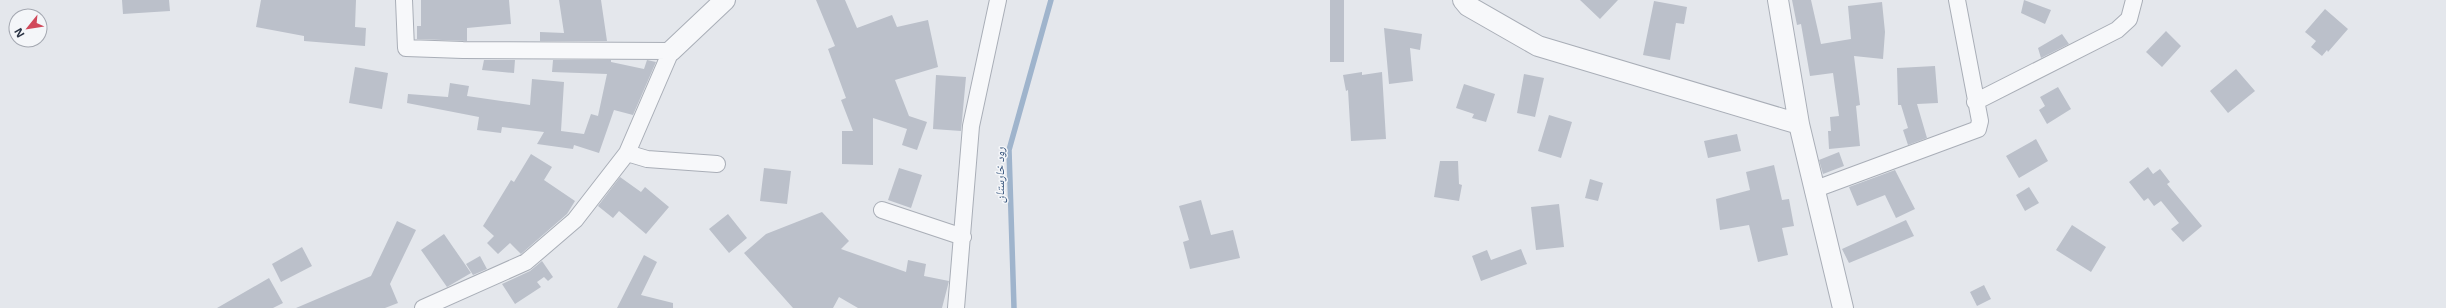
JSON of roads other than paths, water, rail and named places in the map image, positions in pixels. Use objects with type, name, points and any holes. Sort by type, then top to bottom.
[{"type":"street","points":[[404,0],[406,48],[463,50],[671,51]]},
{"type":"street","points":[[423,308],[526,262],[575,220],[627,153],[671,51],[726,0]]},
{"type":"street","points":[[956,308],[963,237],[970,126],[998,0]]},
{"type":"street","points":[[1778,0],[1799,124],[1813,190],[1843,308]]},
{"type":"street","points":[[1813,190],[1978,129],[1980,121],[1975,102],[1958,0]]},
{"type":"street","points":[[1975,102],[2117,30],[2129,18],[2134,0]]},
{"type":"street","points":[[1467,2],[1538,46],[1799,124]]},
{"type":"street","points":[[627,153],[647,159],[717,164]]},
{"type":"street","points":[[882,210],[963,237]]},
{"type":"waterway","name":"رود خارستان","points":[[1014,308],[1009,150],[1051,0]]}]
